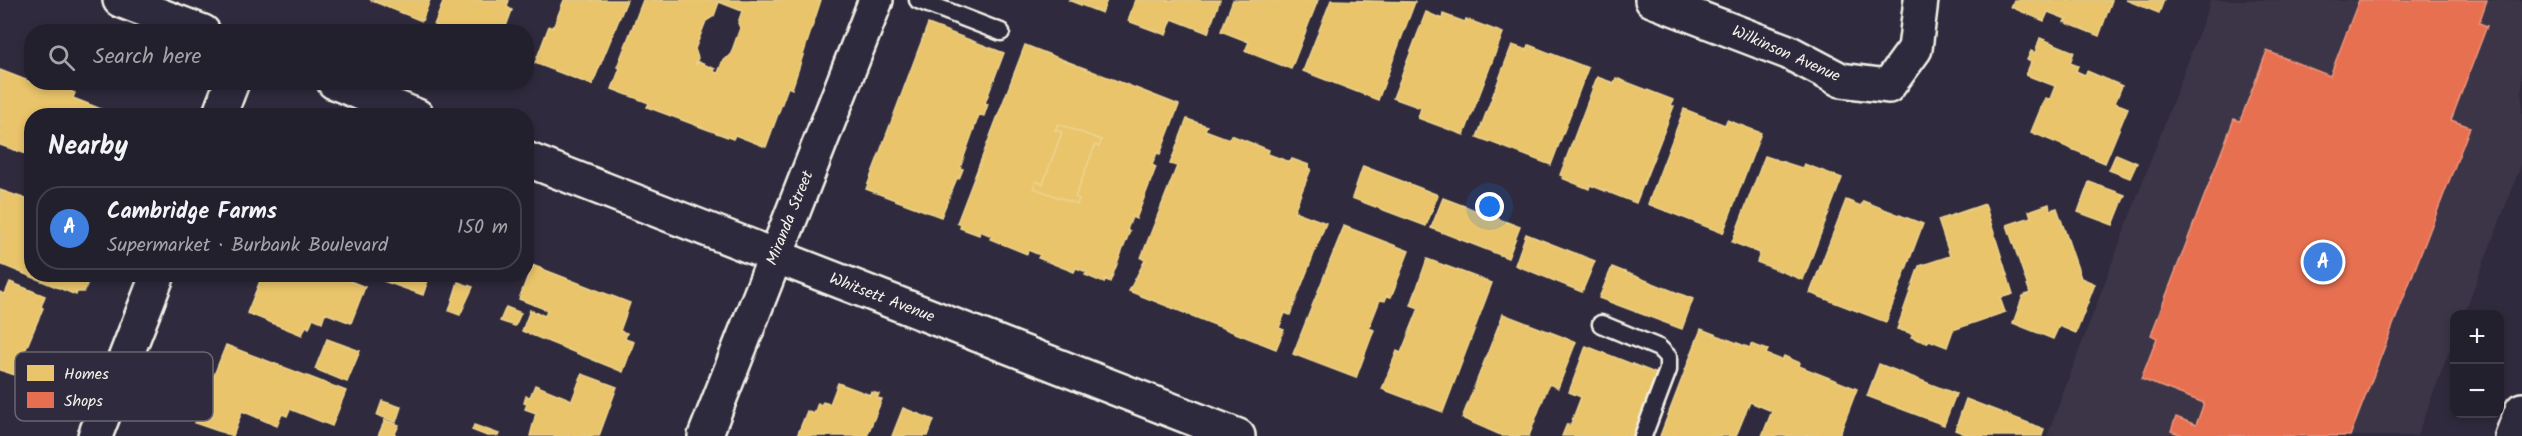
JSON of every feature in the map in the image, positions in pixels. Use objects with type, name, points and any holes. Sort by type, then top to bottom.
[{"type":"street","points":[[120,0],[182,24]]},
{"type":"street","name":"Miranda Street","points":[[705,436],[876,0]]},
{"type":"street","name":"Wilkinson Avenue","points":[[1652,0],[1788,52],[1841,80],[1888,86],[1915,49],[1921,0]]},
{"type":"street","points":[[222,108],[229,90]]},
{"type":"street","points":[[354,90],[397,108]]},
{"type":"street","name":"Whitsett Avenue","points":[[534,162],[1238,436]]},
{"type":"street","points":[[128,352],[155,282]]},
{"type":"street","points":[[2512,436],[2522,410]]},
{"type":"street","points":[[95,436],[101,421]]},
{"type":"lane","points":[[918,0],[1001,32]]},
{"type":"lane","points":[[1601,324],[1659,348],[1668,357],[1668,370],[1643,436]]},
{"type":"shaded area","points":[[2211,0],[2522,0],[2522,163],[2466,310],[2450,310],[2450,349],[2417,436],[2047,436]]},
{"type":"building: Homes","points":[[370,0],[430,0],[422,21]]},
{"type":"building: Homes","points":[[444,0],[509,0],[507,7],[512,10],[507,24],[434,24]]},
{"type":"building: Homes","points":[[564,0],[627,0],[592,85],[535,63],[549,26],[553,28]]},
{"type":"building: Homes","points":[[643,0],[821,0],[792,89],[788,87],[766,147],[735,135],[733,139],[647,107],[649,103],[612,89],[620,68],[617,67]],"holes":[[[719,2],[742,11],[738,23],[740,28],[730,56],[723,60],[718,73],[714,72],[715,69],[698,62],[695,65],[698,58],[695,49],[706,21],[714,16]]]},
{"type":"building: Homes","points":[[1068,0],[1107,0],[1102,13]]},
{"type":"building: Homes","points":[[1135,0],[1220,0],[1208,33],[1172,19],[1166,35],[1128,21]]},
{"type":"building: Homes","points":[[1233,0],[1318,0],[1291,69],[1245,51],[1249,42],[1221,31]]},
{"type":"building: Homes","points":[[1331,0],[1415,2],[1378,100],[1303,71]]},
{"type":"building: Homes","points":[[2014,0],[2112,0],[2099,36],[2064,22],[2066,19],[2048,12],[2044,21],[2011,7]]},
{"type":"building: Homes","points":[[2126,0],[2164,0],[2159,13]]},
{"type":"building: Homes","points":[[1426,12],[1442,19],[1443,14],[1465,22],[1466,19],[1503,33],[1464,135],[1418,118],[1421,108],[1393,98]]},
{"type":"building: Homes","points":[[928,24],[1004,53],[985,103],[988,104],[984,116],[979,115],[960,168],[963,169],[941,217],[866,189]]},
{"type":"building: Homes","points":[[2040,38],[2074,52],[2070,63],[2078,66],[2076,71],[2085,75],[2087,71],[2122,86],[2115,103],[2128,108],[2105,163],[2031,132],[2045,98],[2050,99],[2055,86],[2026,75],[2031,62],[2027,60],[2031,51],[2035,53]]},
{"type":"building: Homes","points":[[1025,45],[1179,105],[1160,154],[1157,153],[1152,165],[1156,167],[1136,219],[1132,217],[1127,230],[1130,231],[1110,282],[1105,279],[1104,283],[1085,275],[1087,272],[1076,268],[1074,272],[1038,258],[1040,255],[1028,250],[1027,254],[990,239],[992,236],[980,231],[979,235],[960,228],[961,225],[957,223]],"holes":[[[1058,124],[1101,140],[1099,147],[1095,145],[1075,197],[1079,199],[1077,204],[1034,188],[1036,181],[1043,184],[1062,132],[1055,130]]]},
{"type":"building: Homes","points":[[1512,45],[1527,50],[1529,45],[1588,68],[1551,165],[1477,137]]},
{"type":"building: Homes","points":[[0,70],[24,79],[24,90],[68,90],[75,93],[73,98],[99,108],[24,108],[24,153],[0,145]]},
{"type":"building: Homes","points":[[1597,77],[1614,83],[1616,78],[1673,100],[1671,106],[1674,106],[1636,203],[1590,185],[1589,189],[1562,178],[1563,176],[1560,175]]},
{"type":"building: Homes","points":[[1684,109],[1725,125],[1727,120],[1761,133],[1723,233],[1648,204]]},
{"type":"building: Homes","points":[[1187,119],[1207,126],[1205,130],[1229,139],[1231,135],[1269,150],[1268,154],[1290,162],[1292,159],[1309,165],[1308,168],[1311,169],[1294,211],[1326,223],[1290,315],[1285,313],[1279,328],[1284,330],[1276,349],[1129,291],[1145,260],[1141,258],[1177,166],[1170,164]]},
{"type":"building: Homes","points":[[1058,124],[1101,140],[1099,147],[1095,145],[1075,197],[1079,199],[1077,204],[1034,188],[1036,181],[1043,184],[1062,132],[1055,130]]},
{"type":"building: Homes","points":[[2116,154],[2137,163],[2130,178],[2109,170]]},
{"type":"building: Homes","points":[[1765,156],[1802,168],[1804,164],[1842,178],[1803,280],[1757,262],[1760,253],[1732,242]]},
{"type":"building: Homes","points":[[1363,166],[1438,195],[1426,226],[1352,198]]},
{"type":"building: Homes","points":[[2089,182],[2125,195],[2113,225],[2078,212]]},
{"type":"building: Homes","points":[[0,190],[24,198],[24,274],[0,264]]},
{"type":"building: Homes","points":[[1443,198],[1520,227],[1508,258],[1431,228]]},
{"type":"building: Homes","points":[[1846,200],[1861,206],[1863,201],[1923,224],[1886,322],[1810,293]]},
{"type":"building: Homes","points":[[1985,204],[2013,294],[2000,298],[2005,312],[1953,330],[1947,347],[1929,340],[1927,343],[1911,337],[1913,334],[1897,329],[1919,266],[1950,256],[1938,220]]},
{"type":"building: Homes","points":[[2049,204],[2050,210],[2057,208],[2081,278],[2095,284],[2076,333],[2059,326],[2053,339],[2013,323],[2023,296],[2030,293],[2007,225],[2031,217],[2029,211]]},
{"type":"building: Homes","points":[[1344,226],[1409,251],[1391,297],[1387,296],[1385,301],[1380,300],[1369,328],[1374,330],[1356,378],[1293,354]]},
{"type":"building: Homes","points":[[1526,234],[1595,261],[1582,292],[1515,265]]},
{"type":"building: Homes","points":[[1427,259],[1492,283],[1443,412],[1382,389],[1397,351],[1401,353],[1419,308],[1411,305]]},
{"type":"building: Homes","points":[[534,266],[630,303],[620,331],[627,333],[625,339],[634,342],[623,372],[522,331],[530,310],[545,316],[547,310],[519,299],[526,282],[534,282]]},
{"type":"building: Homes","points":[[1612,267],[1693,299],[1682,329],[1599,298]]},
{"type":"building: Homes","points":[[10,282],[45,296],[41,307],[43,308],[25,352],[15,352],[15,375],[0,370],[0,292],[5,294]]},
{"type":"building: Homes","points":[[44,282],[88,282],[84,292],[77,292],[76,295]]},
{"type":"building: Homes","points":[[260,282],[353,282],[365,287],[351,323],[325,313],[322,322],[313,318],[309,328],[306,326],[302,335],[247,313]]},
{"type":"building: Homes","points":[[386,282],[427,282],[423,295]]},
{"type":"building: Homes","points":[[458,282],[473,287],[460,315],[449,311]]},
{"type":"building: Homes","points":[[506,307],[521,313],[515,326],[500,321]]},
{"type":"building: Homes","points":[[1503,314],[1576,342],[1558,388],[1549,384],[1529,436],[1503,436],[1462,418]]},
{"type":"building: Homes","points":[[1701,329],[1750,348],[1751,344],[1768,350],[1766,354],[1782,360],[1784,356],[1800,363],[1799,366],[1857,389],[1839,436],[1762,436],[1772,411],[1750,402],[1736,436],[1660,436]]},
{"type":"building: Homes","points":[[327,339],[360,351],[347,382],[315,369]]},
{"type":"building: Homes","points":[[226,345],[346,391],[332,426],[290,409],[287,416],[282,414],[277,426],[242,411],[233,436],[195,423],[196,421],[213,421],[213,378]]},
{"type":"building: Homes","points":[[1586,346],[1660,375],[1636,436],[1562,436],[1567,424],[1570,426],[1581,397],[1569,392]]},
{"type":"building: Homes","points":[[1879,364],[1956,394],[1944,425],[1867,396]]},
{"type":"building: Homes","points":[[582,374],[617,387],[599,436],[530,436],[536,413],[525,409],[527,404],[524,403],[526,396],[530,397],[535,385],[572,400]]},
{"type":"building: Homes","points":[[838,383],[870,395],[872,392],[879,394],[877,398],[882,399],[867,436],[797,436],[807,411],[814,414],[818,403],[830,404]]},
{"type":"building: Homes","points":[[1966,399],[2044,429],[2042,436],[1970,436],[1955,430]]},
{"type":"building: Homes","points":[[382,401],[401,407],[396,422],[377,415]]},
{"type":"building: Homes","points":[[903,408],[934,420],[928,436],[892,436]]},
{"type":"building: Homes","points":[[385,420],[399,425],[394,436],[378,436]]},
{"type":"building: Homes","points":[[474,425],[499,434],[498,436],[487,436],[472,430]]},
{"type":"building: Shops","points":[[2359,0],[2487,0],[2479,23],[2487,26],[2451,120],[2470,127],[2350,436],[2185,436],[2171,431],[2176,417],[2196,425],[2204,403],[2141,379],[2157,338],[2151,335],[2234,119],[2240,121],[2267,51],[2330,76]]},
{"type":"place","name":"Cambridge Farms","points":[[2323,262]]}]
